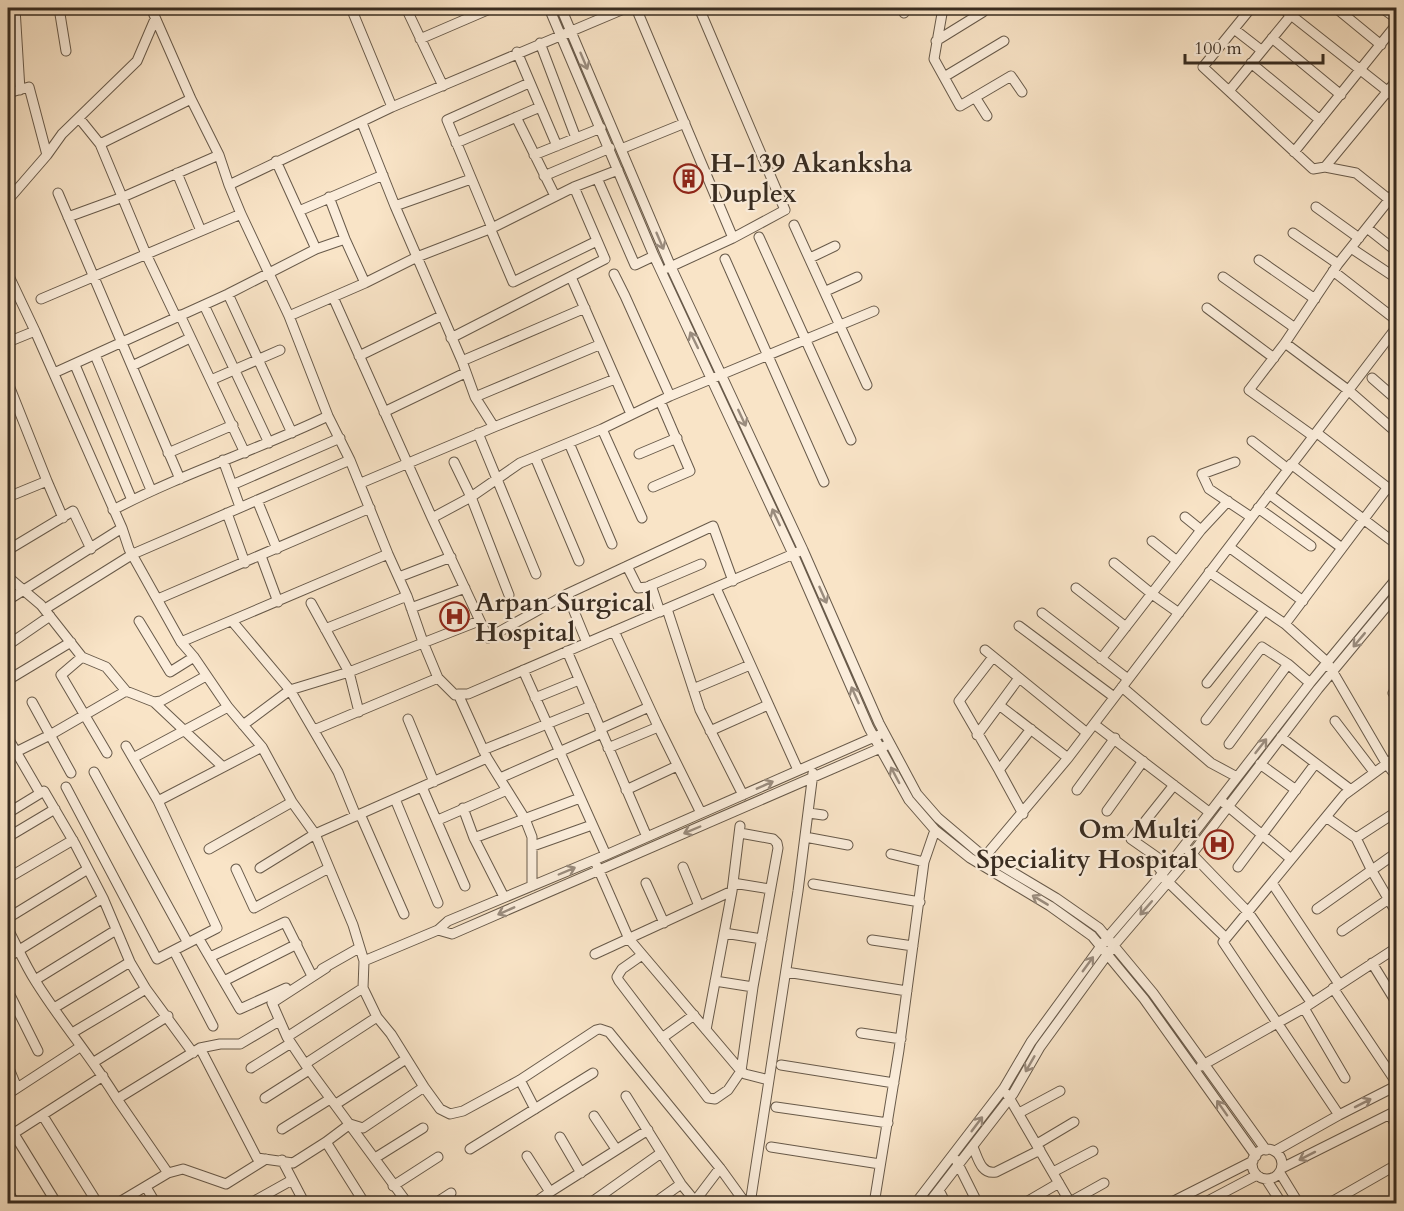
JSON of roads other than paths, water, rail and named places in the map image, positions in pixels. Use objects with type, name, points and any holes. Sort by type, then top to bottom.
[{"type":"street","points":[[15,8],[20,90]]},
{"type":"street","points":[[59,8],[66,51]]},
{"type":"street","points":[[151,8],[191,99],[219,155],[241,214],[289,316],[328,416],[350,460],[407,596],[438,678],[455,695],[468,694],[803,550]]},
{"type":"street","points":[[351,8],[392,107]]},
{"type":"street","points":[[406,8],[443,86]]},
{"type":"street","points":[[420,39],[492,8]]},
{"type":"street","points":[[549,8],[566,32],[621,149],[793,554],[909,800],[935,830],[979,864],[1050,906],[1092,936],[1144,999],[1195,1070],[1254,1158],[1254,1171],[1262,1177],[1281,1203]]},
{"type":"street","points":[[561,8],[566,32],[601,128],[654,256],[718,377],[803,550],[879,735]]},
{"type":"street","points":[[229,185],[392,107],[517,52],[626,8]]},
{"type":"street","points":[[636,8],[733,238]]},
{"type":"street","points":[[662,271],[733,238],[785,210],[699,8]]},
{"type":"street","points":[[943,8],[934,59],[960,106],[1011,76],[1022,92]]},
{"type":"street","points":[[1251,8],[1203,67],[1312,169],[1325,167],[1356,173],[1393,202]]},
{"type":"street","points":[[1282,8],[1294,11],[1396,98]]},
{"type":"street","points":[[1336,8],[1381,45]]},
{"type":"street","points":[[1382,8],[1396,18]]},
{"type":"street","points":[[1229,91],[1294,11]]},
{"type":"street","points":[[936,41],[983,12]]},
{"type":"street","points":[[8,200],[62,134],[137,61],[155,19]]},
{"type":"street","points":[[1294,152],[1396,25]]},
{"type":"street","points":[[1234,29],[1261,50]]},
{"type":"street","points":[[1272,38],[1341,95]]},
{"type":"street","points":[[944,77],[1005,40]]},
{"type":"street","points":[[540,43],[576,138]]},
{"type":"street","points":[[517,52],[557,146]]},
{"type":"street","points":[[1251,63],[1320,120]]},
{"type":"street","points":[[1325,167],[1396,81]]},
{"type":"street","points":[[529,83],[447,120],[513,282],[597,241]]},
{"type":"street","points":[[8,93],[29,87],[47,155]]},
{"type":"street","points":[[975,97],[987,116]]},
{"type":"street","points":[[100,144],[191,99]]},
{"type":"street","points":[[456,143],[540,107]]},
{"type":"street","points":[[78,117],[100,144],[146,254],[211,380],[245,453]]},
{"type":"street","points":[[516,117],[555,196]]},
{"type":"street","points":[[362,123],[475,397],[494,427]]},
{"type":"street","points":[[621,149],[685,123]]},
{"type":"street","points":[[534,155],[601,128]]},
{"type":"street","points":[[544,176],[609,148]]},
{"type":"street","points":[[68,217],[219,155]]},
{"type":"street","points":[[276,161],[316,249]]},
{"type":"street","points":[[289,316],[365,283],[417,257],[491,228],[574,187],[618,170]]},
{"type":"street","points":[[177,174],[201,231]]},
{"type":"street","points":[[299,211],[383,175]]},
{"type":"street","points":[[597,178],[635,265],[654,256]]},
{"type":"street","points":[[395,206],[471,179]]},
{"type":"street","points":[[452,338],[605,259],[574,187]]},
{"type":"street","points":[[1396,191],[1393,202],[1367,228],[1336,267],[1285,343],[1249,390],[1396,494]]},
{"type":"street","points":[[58,193],[180,479]]},
{"type":"street","points":[[329,197],[365,283]]},
{"type":"street","points":[[1316,207],[1359,238]]},
{"type":"street","points":[[41,299],[241,214]]},
{"type":"street","points":[[794,225],[867,385]]},
{"type":"street","points":[[1367,228],[1396,251]]},
{"type":"street","points":[[1293,233],[1396,320]]},
{"type":"street","points":[[759,237],[851,440]]},
{"type":"street","points":[[54,373],[228,294],[316,249],[345,239]]},
{"type":"street","points":[[810,258],[835,246]]},
{"type":"street","points":[[1351,248],[1396,278]]},
{"type":"street","points":[[725,259],[824,482]]},
{"type":"street","points":[[1259,260],[1315,298]]},
{"type":"street","points":[[8,274],[54,373],[129,549],[181,642],[228,707],[262,747],[292,802],[315,834],[353,925],[364,961],[363,988],[377,1017],[388,1029],[440,1109],[445,1113],[456,1113],[520,1080],[596,1030],[605,1030],[609,1032],[748,1203]]},
{"type":"street","points":[[614,274],[670,396]]},
{"type":"street","points":[[1223,276],[1295,328]]},
{"type":"street","points":[[571,277],[631,414]]},
{"type":"street","points":[[826,291],[857,277]]},
{"type":"street","points":[[228,294],[292,433]]},
{"type":"street","points":[[333,297],[488,638],[567,594],[713,526],[734,581]]},
{"type":"street","points":[[204,305],[269,443]]},
{"type":"street","points":[[462,361],[585,308]]},
{"type":"street","points":[[1207,308],[1274,358]]},
{"type":"street","points":[[432,518],[471,497],[520,463],[602,429],[660,400],[874,311]]},
{"type":"street","points":[[359,356],[441,316]]},
{"type":"street","points":[[979,864],[1068,758],[1396,328]]},
{"type":"street","points":[[8,342],[35,331]]},
{"type":"street","points":[[132,366],[190,338]]},
{"type":"street","points":[[1285,343],[1348,390],[1396,432]]},
{"type":"street","points":[[475,397],[599,345]]},
{"type":"street","points":[[211,380],[280,350]]},
{"type":"street","points":[[95,355],[152,490]]},
{"type":"street","points":[[75,365],[132,500]]},
{"type":"street","points":[[384,412],[465,373]]},
{"type":"street","points":[[1372,378],[1396,399]]},
{"type":"street","points":[[360,483],[615,379]]},
{"type":"street","points":[[8,383],[63,518]]},
{"type":"street","points":[[653,486],[690,471],[660,400]]},
{"type":"street","points":[[113,510],[152,490],[269,443],[328,416]]},
{"type":"street","points":[[168,453],[233,425]]},
{"type":"street","points":[[602,429],[642,518]]},
{"type":"street","points":[[478,433],[536,574]]},
{"type":"street","points":[[232,485],[340,438]]},
{"type":"street","points":[[639,454],[676,438]]},
{"type":"street","points":[[1252,441],[1396,544]]},
{"type":"street","points":[[569,443],[612,544]]},
{"type":"street","points":[[535,457],[579,561]]},
{"type":"street","points":[[223,460],[240,507]]},
{"type":"street","points":[[8,645],[47,613],[133,554],[350,460]]},
{"type":"street","points":[[454,462],[471,497],[509,595]]},
{"type":"street","points":[[1235,462],[1202,474],[1209,489],[1251,517]]},
{"type":"street","points":[[8,497],[47,481]]},
{"type":"street","points":[[1285,624],[1388,487]]},
{"type":"street","points":[[1269,494],[1342,548]]},
{"type":"street","points":[[257,500],[277,549]]},
{"type":"street","points":[[1101,659],[1201,530],[1228,501]]},
{"type":"street","points":[[158,599],[370,508]]},
{"type":"street","points":[[1258,508],[1311,546]]},
{"type":"street","points":[[8,550],[73,511],[91,549]]},
{"type":"street","points":[[226,513],[245,562]]},
{"type":"street","points":[[1185,517],[1201,530]]},
{"type":"street","points":[[8,600],[122,528]]},
{"type":"street","points":[[1152,542],[1177,561]]},
{"type":"street","points":[[1228,547],[1303,601]]},
{"type":"street","points":[[181,642],[388,554]]},
{"type":"street","points":[[261,556],[278,602]]},
{"type":"street","points":[[399,577],[451,557]]},
{"type":"street","points":[[1114,563],[1179,613]]},
{"type":"street","points":[[627,566],[638,588],[651,585],[701,564]]},
{"type":"street","points":[[1209,572],[1285,624],[1327,662],[1386,763],[1396,776]]},
{"type":"street","points":[[8,577],[47,613],[82,657],[106,667],[126,691],[154,702],[223,767]]},
{"type":"street","points":[[915,1203],[1004,1088],[1031,1042],[1107,938],[1164,877],[1192,854],[1224,803],[1237,777],[1310,683],[1396,579]]},
{"type":"street","points":[[651,585],[664,610],[700,710],[743,795]]},
{"type":"street","points":[[411,608],[465,588]]},
{"type":"street","points":[[716,588],[798,770]]},
{"type":"street","points":[[1076,588],[1126,627]]},
{"type":"street","points":[[567,594],[587,643]]},
{"type":"street","points":[[928,1203],[1010,1098],[1040,1047],[1209,812],[1224,803],[1260,764],[1396,595]]},
{"type":"street","points":[[326,629],[407,596]]},
{"type":"street","points":[[311,603],[349,672],[359,712]]},
{"type":"street","points":[[1207,683],[1264,611]]},
{"type":"street","points":[[1042,613],[1128,679]]},
{"type":"street","points":[[139,621],[170,672],[194,657]]},
{"type":"street","points":[[232,621],[290,690],[314,730],[338,772],[404,914]]},
{"type":"street","points":[[243,725],[290,690],[349,672],[479,621]]},
{"type":"street","points":[[1019,626],[1114,697]]},
{"type":"street","points":[[615,631],[658,727],[701,813]]},
{"type":"street","points":[[8,680],[71,642]]},
{"type":"street","points":[[1206,720],[1262,647],[1288,664],[1310,683]]},
{"type":"street","points":[[985,650],[1087,733]]},
{"type":"street","points":[[567,651],[647,837]]},
{"type":"street","points":[[82,657],[61,675],[107,753]]},
{"type":"street","points":[[993,657],[958,701],[1023,814]]},
{"type":"street","points":[[1229,744],[1288,664]]},
{"type":"street","points":[[693,689],[750,665]]},
{"type":"street","points":[[523,670],[606,855]]},
{"type":"street","points":[[154,702],[161,701],[206,676]]},
{"type":"street","points":[[314,730],[438,678]]},
{"type":"street","points":[[977,735],[1019,678]]},
{"type":"street","points":[[536,698],[579,680]]},
{"type":"street","points":[[1122,687],[1211,763],[1237,777]]},
{"type":"street","points":[[11,753],[50,735],[126,691]]},
{"type":"street","points":[[458,694],[485,754],[525,819],[532,837],[532,886]]},
{"type":"street","points":[[32,702],[71,773]]},
{"type":"street","points":[[710,730],[768,705]]},
{"type":"street","points":[[999,705],[1068,758]]},
{"type":"street","points":[[260,868],[315,834],[422,788],[485,754],[591,706]]},
{"type":"street","points":[[133,758],[228,707]]},
{"type":"street","points":[[500,778],[560,752],[650,707]]},
{"type":"street","points":[[408,719],[434,782]]},
{"type":"street","points":[[1335,721],[1374,772]]},
{"type":"street","points":[[1094,724],[1209,812]]},
{"type":"street","points":[[608,748],[658,727]]},
{"type":"street","points":[[999,770],[1031,729]]},
{"type":"street","points":[[364,961],[438,930],[447,921],[606,855],[879,735]]},
{"type":"street","points":[[1281,737],[1351,790]]},
{"type":"street","points":[[8,738],[11,753],[40,793]]},
{"type":"street","points":[[1077,790],[1115,738]]},
{"type":"street","points":[[66,787],[157,959],[217,928],[158,801],[126,746]]},
{"type":"street","points":[[438,930],[452,934],[885,746]]},
{"type":"street","points":[[885,746],[917,794],[938,818],[986,856],[1056,898],[1099,928],[1153,993],[1271,1150],[1281,1159],[1281,1171],[1299,1203]]},
{"type":"street","points":[[158,801],[262,747]]},
{"type":"street","points":[[1339,1115],[1223,942],[1344,795],[1396,757]]},
{"type":"street","points":[[1107,811],[1143,761]]},
{"type":"street","points":[[748,1203],[786,972],[814,777],[813,764]]},
{"type":"street","points":[[1260,764],[1296,790]]},
{"type":"street","points":[[1238,867],[1315,764]]},
{"type":"street","points":[[626,790],[677,766]]},
{"type":"street","points":[[94,772],[188,943]]},
{"type":"street","points":[[1174,785],[1131,839],[1161,860],[1159,868],[1164,877],[1226,938]]},
{"type":"street","points":[[422,788],[465,886]]},
{"type":"street","points":[[438,820],[507,790]]},
{"type":"street","points":[[8,813],[44,791],[103,898],[130,962],[146,989],[197,1051],[257,1158],[293,1163],[350,1124]]},
{"type":"street","points":[[474,838],[580,798]]},
{"type":"street","points":[[395,799],[438,903]]},
{"type":"street","points":[[209,849],[292,802]]},
{"type":"street","points":[[1224,803],[1291,859]]},
{"type":"street","points":[[463,808],[474,838],[504,897]]},
{"type":"street","points":[[8,837],[55,809]]},
{"type":"street","points":[[809,813],[823,815]]},
{"type":"street","points":[[1356,838],[1396,813]]},
{"type":"street","points":[[1326,817],[1356,838],[1396,912]]},
{"type":"street","points":[[533,846],[592,825]]},
{"type":"street","points":[[642,955],[622,969],[617,978],[711,1100],[728,1090],[741,1071],[777,843],[773,839],[740,830],[733,887],[706,1030]]},
{"type":"street","points":[[874,1203],[901,1039],[924,862],[935,830]]},
{"type":"street","points":[[805,837],[848,845]]},
{"type":"street","points":[[8,878],[73,840]]},
{"type":"street","points":[[1185,846],[1248,912],[1307,1005],[1345,1078]]},
{"type":"street","points":[[1317,909],[1396,853]]},
{"type":"street","points":[[891,854],[924,862]]},
{"type":"street","points":[[594,860],[629,939],[741,1071],[769,1080]]},
{"type":"street","points":[[236,869],[254,908],[329,867]]},
{"type":"street","points":[[683,867],[699,906]]},
{"type":"street","points":[[8,918],[88,869]]},
{"type":"street","points":[[646,883],[664,923]]},
{"type":"street","points":[[1168,1203],[1396,1084],[1272,883]]},
{"type":"street","points":[[813,884],[920,902]]},
{"type":"street","points":[[595,954],[664,923],[733,887],[770,889]]},
{"type":"street","points":[[1341,931],[1396,894]]},
{"type":"street","points":[[8,957],[103,898]]},
{"type":"street","points":[[210,957],[285,922],[311,974]]},
{"type":"street","points":[[8,929],[35,980],[94,1062],[168,1173]]},
{"type":"street","points":[[35,980],[116,930]]},
{"type":"street","points":[[724,933],[762,939]]},
{"type":"street","points":[[199,939],[240,1009],[270,1000],[359,948]]},
{"type":"street","points":[[872,940],[913,946]]},
{"type":"street","points":[[224,981],[297,944]]},
{"type":"street","points":[[1195,1070],[1278,1023],[1396,948]]},
{"type":"street","points":[[174,951],[213,1026]]},
{"type":"street","points":[[54,1008],[130,962]]},
{"type":"street","points":[[1372,963],[1396,1002]]},
{"type":"street","points":[[270,1000],[311,974],[326,968]]},
{"type":"street","points":[[786,972],[907,991]]},
{"type":"street","points":[[716,981],[753,987]]},
{"type":"street","points":[[250,1068],[363,988]]},
{"type":"street","points":[[72,1034],[146,989]]},
{"type":"street","points":[[8,991],[38,1051]]},
{"type":"street","points":[[270,1000],[289,1040],[307,1067],[375,1158],[393,1186],[408,1203]]},
{"type":"street","points":[[662,1038],[694,1014]]},
{"type":"street","points":[[94,1062],[168,1016]]},
{"type":"street","points":[[265,1098],[377,1017]]},
{"type":"street","points":[[117,1099],[197,1051],[220,1044],[240,1044],[279,1021]]},
{"type":"street","points":[[861,1033],[901,1039]]},
{"type":"street","points":[[8,1094],[81,1047]]},
{"type":"street","points":[[282,1129],[406,1059]]},
{"type":"street","points":[[781,1065],[894,1083]]},
{"type":"street","points":[[8,1066],[16,1089]]},
{"type":"street","points":[[470,1149],[593,1074]]},
{"type":"street","points":[[57,1203],[11,1135],[103,1076]]},
{"type":"street","points":[[520,1080],[535,1109]]},
{"type":"street","points":[[350,1124],[363,1128],[424,1087]]},
{"type":"street","points":[[1004,1088],[1070,1203],[1104,1183]]},
{"type":"street","points":[[1019,1113],[1060,1090]]},
{"type":"street","points":[[626,1096],[681,1184],[695,1201],[720,1168]]},
{"type":"street","points":[[776,1107],[888,1123]]},
{"type":"street","points":[[1202,1203],[1262,1177],[1272,1179],[1281,1171],[1393,1112],[1396,1126]]},
{"type":"street","points":[[43,1116],[98,1203]]},
{"type":"street","points":[[594,1116],[616,1149]]},
{"type":"street","points":[[973,1147],[980,1164],[985,1171],[990,1173],[1038,1147],[1074,1122]]},
{"type":"street","points":[[375,1158],[423,1128]]},
{"type":"street","points":[[532,1203],[648,1130]]},
{"type":"street","points":[[560,1137],[581,1173]]},
{"type":"street","points":[[326,1142],[365,1203]]},
{"type":"street","points":[[771,1147],[880,1164]]},
{"type":"street","points":[[1053,1172],[1093,1151]]},
{"type":"street","points":[[589,1203],[661,1153]]},
{"type":"street","points":[[954,1155],[978,1203]]},
{"type":"street","points":[[527,1156],[550,1192]]},
{"type":"street","points":[[393,1186],[438,1157]]},
{"type":"street","points":[[118,1203],[168,1173],[183,1169],[226,1184],[266,1159]]},
{"type":"street","points":[[282,1160],[305,1203]]},
{"type":"street","points":[[1328,1203],[1396,1165]]},
{"type":"street","points":[[250,1203],[292,1180]]},
{"type":"street","points":[[1023,1203],[1059,1183]]},
{"type":"street","points":[[653,1203],[681,1184]]},
{"type":"street","points":[[146,1187],[156,1203]]},
{"type":"street","points":[[939,1190],[946,1203]]},
{"type":"street","points":[[8,1191],[15,1203]]},
{"type":"street","points":[[434,1203],[451,1193]]},
{"type":"place","name":"H-139 Akanksha Duplex","points":[[689,178]]},
{"type":"place","name":"Arpan Surgical Hospital","points":[[454,617]]},
{"type":"place","name":"Om Multi Speciality Hospital","points":[[1219,844]]}]
